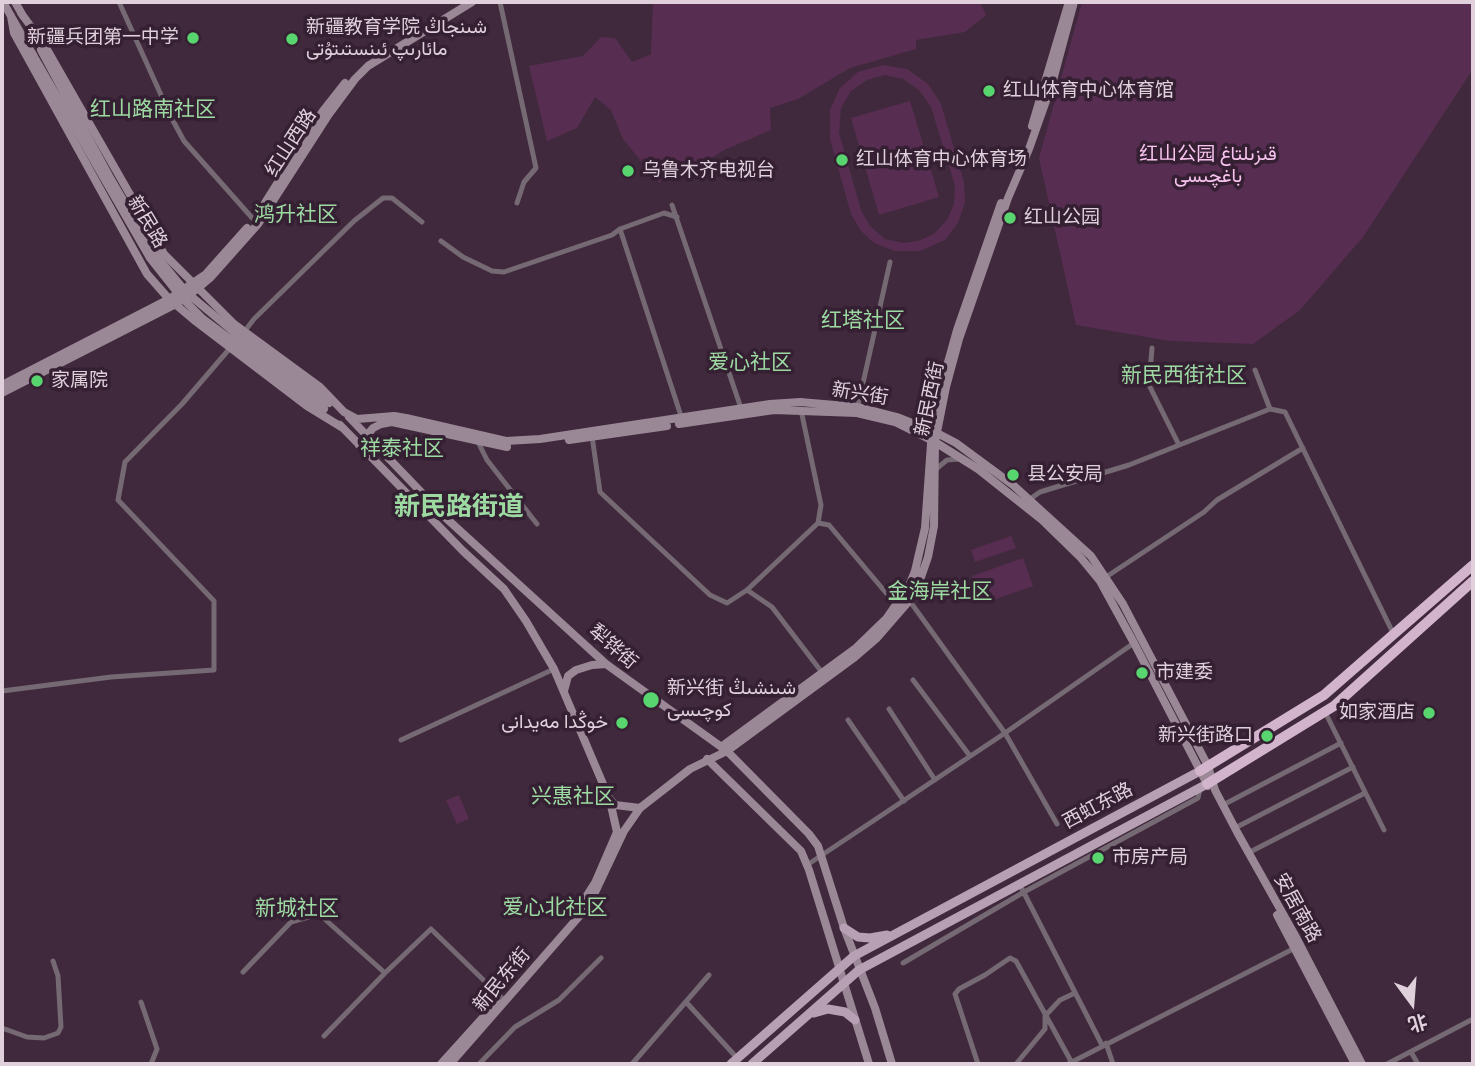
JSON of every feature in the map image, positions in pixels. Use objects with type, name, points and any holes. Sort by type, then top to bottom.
[{"type":"highway","name":"西虹东路","points":[[1204,768],[1324,695],[1473,565]]},
{"type":"highway","name":"西虹东路","points":[[1207,784],[1325,712],[1473,581]]},
{"type":"main road","name":"新民路","points":[[3,2],[37,52],[154,253],[186,292],[326,406]]},
{"type":"main road","name":"新民路","points":[[15,2],[37,52]]},
{"type":"main road","name":"红山西路","points":[[195,287],[254,220],[323,111],[353,75],[366,64],[465,2]]},
{"type":"main road","name":"红山西路","points":[[2,393],[172,302],[210,278],[258,224],[329,114],[355,79],[368,66],[472,2]]},
{"type":"main road","name":"新民西街","points":[[824,676],[871,635],[901,600],[915,571],[925,528],[933,436],[941,383],[1003,197],[1026,144],[1069,2]]},
{"type":"main road","name":"新民西街","points":[[707,759],[877,638],[911,600],[928,557],[935,511],[933,436],[959,340],[1008,198],[1052,84],[1074,2]]},
{"type":"main road","points":[[21,13],[45,46],[164,254],[244,332],[320,387],[344,412]]},
{"type":"main road","points":[[11,16],[14,33],[147,274],[172,302],[306,406],[343,428]]},
{"type":"main road","name":"红山西路","points":[[2,385],[172,302]]},
{"type":"main road","name":"新兴街","points":[[359,445],[373,428],[391,422],[507,447],[800,402],[857,410],[956,443],[1030,499],[1091,556],[1106,577],[1204,768]]},
{"type":"main road","points":[[326,406],[359,445],[504,589],[554,669],[609,798],[615,805],[640,808]]},
{"type":"main road","name":"犁铧街","points":[[326,406],[344,412],[447,519],[606,664],[724,749],[791,813],[818,846],[892,1064]]},
{"type":"main road","name":"新兴街","points":[[742,411],[857,410]]},
{"type":"main road","name":"新兴街","points":[[344,412],[357,419],[394,416],[406,418],[506,441],[682,421]]},
{"type":"main road","name":"新兴街","points":[[933,436],[1023,503],[1081,558],[1100,581],[1204,768]]},
{"type":"main road","points":[[564,694],[568,676],[576,670],[606,664]]},
{"type":"main road","points":[[707,759],[793,841],[807,865],[869,1064]]},
{"type":"main road","name":"新民东街","points":[[441,1064],[589,905],[624,831],[640,808],[652,796],[707,759]]},
{"type":"main road","name":"安居南路","points":[[1204,768],[1207,784],[1356,1064]]},
{"type":"main road","name":"西虹东路","points":[[735,1061],[854,956],[1204,768]]},
{"type":"main road","name":"安居南路","points":[[1207,784],[1223,805],[1362,1064]]},
{"type":"main road","name":"西虹东路","points":[[752,1064],[859,970],[1021,888],[1207,784]]},
{"type":"main road","name":"新民东街","points":[[450,1064],[573,916],[595,883],[617,832],[609,798]]},
{"type":"main road","points":[[844,928],[858,937],[895,934]]},
{"type":"main road","points":[[809,1014],[828,1009],[845,1012],[855,1020]]},
{"type":"street","points":[[119,2],[184,141],[254,220]]},
{"type":"street","points":[[500,2],[536,168],[524,182],[517,203]]},
{"type":"street","points":[[244,332],[354,221],[383,198],[392,198],[422,222]]},
{"type":"street","points":[[673,205],[742,411]]},
{"type":"street","points":[[441,241],[463,257],[492,271],[504,272],[612,235],[620,229],[664,213],[677,217]]},
{"type":"street","points":[[620,229],[682,421]]},
{"type":"street","points":[[857,410],[890,262]]},
{"type":"street","points":[[2,691],[111,677],[215,670],[214,601],[118,500],[125,462],[182,404],[231,347]]},
{"type":"street","points":[[1152,348],[1149,385],[1179,445]]},
{"type":"street","points":[[1255,370],[1270,409]]},
{"type":"street","points":[[1030,499],[1040,492],[1129,465],[1270,409],[1285,412],[1394,635]]},
{"type":"street","points":[[592,436],[600,492],[710,595],[727,603],[747,590],[818,523],[821,505],[801,410]]},
{"type":"street","points":[[478,442],[486,460],[537,524]]},
{"type":"street","points":[[1106,577],[1204,512],[1216,500],[1303,448]]},
{"type":"street","points":[[935,470],[947,460],[962,458]]},
{"type":"street","points":[[818,523],[829,525],[892,600],[911,600],[1005,733],[1057,824]]},
{"type":"street","points":[[747,590],[772,607],[824,676]]},
{"type":"street","points":[[807,865],[1134,643]]},
{"type":"street","points":[[401,740],[554,669]]},
{"type":"street","points":[[913,680],[970,756]]},
{"type":"street","points":[[889,709],[934,780]]},
{"type":"street","points":[[1325,712],[1384,830]]},
{"type":"street","points":[[848,720],[904,801]]},
{"type":"street","points":[[1223,805],[1341,743]]},
{"type":"street","points":[[1235,828],[1353,767]]},
{"type":"street","points":[[1248,853],[1365,793]]},
{"type":"street","points":[[903,963],[1021,888],[1113,1064]]},
{"type":"street","points":[[243,972],[291,922],[319,914],[385,973]]},
{"type":"street","points":[[324,1036],[431,929],[503,999]]},
{"type":"street","points":[[978,1064],[955,994],[1010,958],[1016,961],[1070,1063],[1295,948]]},
{"type":"street","points":[[479,1064],[514,1027],[559,1000],[601,958]]},
{"type":"street","points":[[2,1028],[27,1037],[44,1038],[58,1032],[61,1027],[58,976],[53,961]]},
{"type":"street","points":[[632,1064],[709,975]]},
{"type":"street","points":[[1016,1064],[1045,1029],[1045,1016],[1060,1000],[1075,993]]},
{"type":"street","points":[[141,1002],[157,1049],[151,1064]]},
{"type":"street","points":[[686,1002],[735,1061]]},
{"type":"street","points":[[1387,1064],[1473,1019]]},
{"type":"street","points":[[1411,1052],[1418,1064]]},
{"type":"green space","points":[[653,2],[980,2],[986,15],[965,32],[916,40],[916,49],[850,68],[798,99],[770,108],[771,130],[724,150],[697,167],[669,172],[659,183],[623,139],[611,110],[595,97],[577,128],[547,141],[529,66],[583,56],[601,37],[615,38],[632,62],[651,54]]},
{"type":"green space","name":"红山公园 قىزىلتاغ باغچىسى","points":[[1082,2],[1473,2],[1473,69],[1363,237],[1300,310],[1253,344],[1171,341],[1076,325],[1039,158]]},
{"type":"green space","name":"红山体育中心体育场","points":[[883,65],[907,69],[928,84],[941,104],[964,182],[965,202],[958,223],[945,240],[920,251],[895,251],[874,243],[861,231],[851,214],[830,139],[830,110],[840,88],[858,72]],"holes":[[[885,75],[903,79],[919,90],[931,107],[955,186],[954,204],[947,220],[934,234],[918,241],[903,243],[885,239],[870,226],[861,210],[839,133],[841,108],[851,91],[867,80]]]},
{"type":"green space","points":[[910,101],[939,197],[879,215],[851,118]]},
{"type":"green space","points":[[1011,536],[1016,548],[975,562],[971,550]]},
{"type":"green space","points":[[1023,558],[1033,586],[982,604],[972,576]]},
{"type":"green space","points":[[459,795],[469,819],[457,824],[446,800]]},
{"type":"place","name":"新疆兵团第一中学","points":[[193,38]]},
{"type":"place","name":"新疆教育学院 شىنجاڭ مائارىپ ئىنستىتۇتى","points":[[292,39]]},
{"type":"place","name":"红山体育中心体育馆","points":[[989,91]]},
{"type":"place","name":"红山体育中心体育场","points":[[842,160]]},
{"type":"place","name":"乌鲁木齐电视台","points":[[628,171]]},
{"type":"place","name":"红山公园","points":[[1010,218]]},
{"type":"place","name":"家属院","points":[[37,381]]},
{"type":"place","name":"县公安局","points":[[1013,475]]},
{"type":"place","name":"市建委","points":[[1142,673]]},
{"type":"place","name":"新兴街 شىنشىڭ كوچىسى","points":[[651,700]]},
{"type":"place","name":"如家酒店","points":[[1429,713]]},
{"type":"place","name":"خوڭدا مەيدانى","points":[[622,723]]},
{"type":"place","name":"新兴街路口","points":[[1267,736]]},
{"type":"place","name":"市房产局","points":[[1098,858]]},
{"type":"district","name":"红山路南社区","points":[[153,110]]},
{"type":"district","name":"鸿升社区","points":[[296,215]]},
{"type":"district","name":"红塔社区","points":[[863,321]]},
{"type":"district","name":"爱心社区","points":[[750,363]]},
{"type":"district","name":"新民西街社区","points":[[1184,376]]},
{"type":"district","name":"祥泰社区","points":[[402,449]]},
{"type":"district","name":"新民路街道","points":[[459,507]]},
{"type":"district","name":"金海岸社区","points":[[940,592]]},
{"type":"district","name":"兴惠社区","points":[[573,797]]},
{"type":"district","name":"爱心北社区","points":[[555,908]]},
{"type":"district","name":"新城社区","points":[[297,909]]}]
